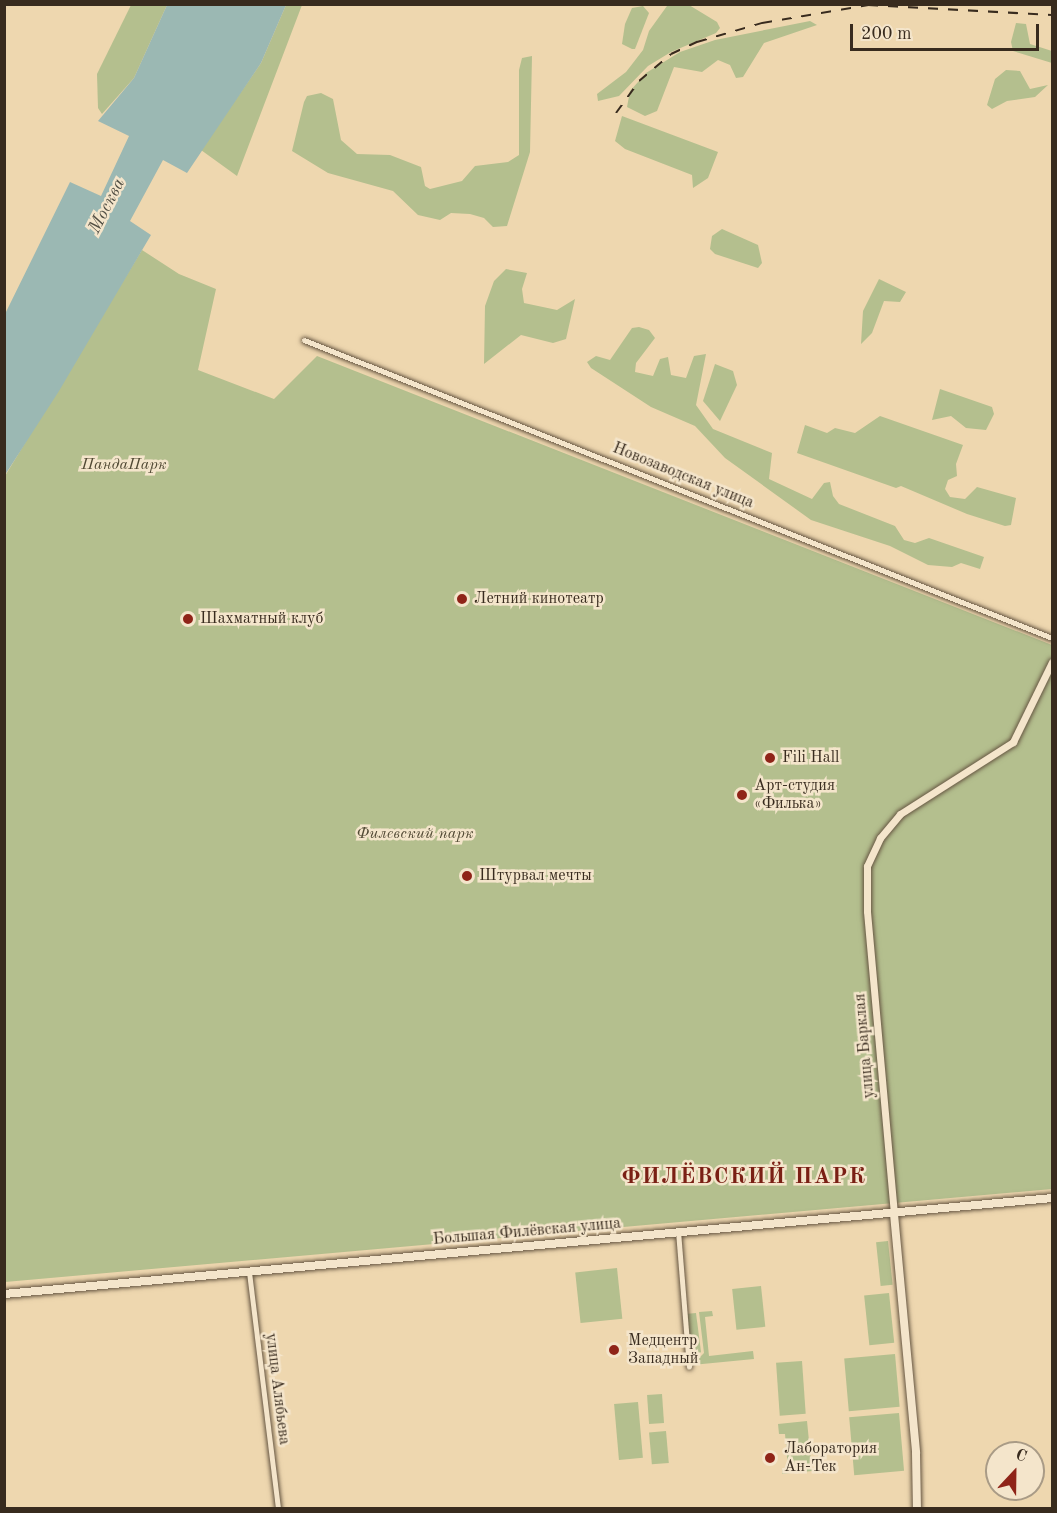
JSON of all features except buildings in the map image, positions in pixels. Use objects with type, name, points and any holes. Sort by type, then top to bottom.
[{"type":"main road","name":"Большая Филёвская улица","points":[[4,1294],[1053,1198]]},
{"type":"main road","name":"улица Барклая","points":[[894,1214],[916,1453],[917,1509]]},
{"type":"street","name":"Новозаводская улица","points":[[304,340],[1053,638]]},
{"type":"street","name":"улица Барклая","points":[[894,1214],[867,911],[867,866],[886,828],[900,814],[1013,742],[1053,662]]},
{"type":"street","points":[[678,1232],[689,1367]]},
{"type":"street","name":"улица Алябьева","points":[[249,1272],[278,1509]]},
{"type":"green space","points":[[131,5],[167,5],[134,78],[102,114],[98,108],[97,74]]},
{"type":"green space","points":[[286,5],[302,5],[237,176],[201,150],[261,63]]},
{"type":"green space","points":[[689,5],[717,22],[720,28],[716,33],[671,52],[648,66],[619,96],[598,101],[597,94],[626,72],[643,50],[649,31],[667,6]]},
{"type":"green space","points":[[643,6],[649,13],[635,49],[632,49],[622,44],[625,24],[632,8]]},
{"type":"green space","points":[[810,21],[817,25],[764,43],[743,77],[736,78],[730,65],[718,60],[702,72],[674,67],[657,111],[645,116],[627,107],[630,91],[646,73],[680,52],[715,40]]},
{"type":"green space","points":[[1016,23],[1026,24],[1030,44],[1052,51],[1052,63],[1013,51],[1011,42]]},
{"type":"green space","points":[[532,56],[530,152],[507,226],[493,227],[484,218],[470,214],[451,213],[440,220],[418,215],[393,191],[328,173],[292,151],[307,96],[321,93],[333,99],[341,140],[357,154],[390,155],[421,167],[425,186],[430,189],[462,181],[475,166],[508,162],[519,155],[519,70],[522,58]]},
{"type":"green space","points":[[1006,70],[1020,71],[1030,89],[1048,85],[1035,97],[1007,101],[992,109],[987,105],[995,79]]},
{"type":"green space","points":[[622,116],[718,152],[708,178],[693,188],[692,175],[625,149],[615,141]]},
{"type":"green space","points":[[722,229],[758,245],[762,263],[758,268],[715,254],[710,249],[712,236]]},
{"type":"green space","name":"Филевский парк","points":[[142,250],[179,274],[216,289],[198,370],[274,399],[317,356],[1052,645],[1052,1189],[5,1282],[5,476]]},
{"type":"green space","points":[[506,269],[527,273],[522,289],[524,303],[557,310],[575,299],[566,339],[553,343],[521,335],[484,364],[485,306],[494,281]]},
{"type":"green space","points":[[879,279],[906,292],[900,302],[884,301],[872,333],[861,344],[863,311]]},
{"type":"green space","points":[[639,327],[649,330],[655,338],[636,363],[635,372],[653,376],[660,359],[668,357],[671,375],[686,378],[694,356],[706,354],[696,405],[713,429],[772,453],[769,479],[812,499],[824,483],[830,482],[833,496],[839,504],[895,526],[904,540],[915,543],[929,538],[984,557],[980,569],[961,563],[952,567],[928,565],[890,546],[811,520],[725,458],[695,426],[651,407],[591,368],[587,362],[596,356],[610,360],[632,328]]},
{"type":"green space","points":[[715,364],[733,371],[737,385],[720,421],[703,401]]},
{"type":"green space","points":[[940,389],[992,407],[994,414],[986,430],[966,428],[951,416],[932,420]]},
{"type":"green space","points":[[880,416],[963,445],[956,464],[957,476],[948,480],[945,489],[950,497],[965,499],[977,487],[1016,498],[1011,525],[1005,526],[967,514],[901,486],[896,488],[797,453],[805,425],[827,433],[835,428],[855,433]]},
{"type":"green space","points":[[888,1241],[893,1285],[881,1286],[876,1242]]},
{"type":"green space","points":[[617,1268],[622,1319],[581,1323],[575,1272]]},
{"type":"green space","points":[[761,1286],[765,1327],[736,1330],[732,1289]]},
{"type":"green space","points":[[889,1293],[894,1343],[869,1345],[864,1296]]},
{"type":"green space","points":[[712,1311],[713,1316],[705,1317],[709,1356],[753,1351],[754,1359],[692,1365],[704,1353],[699,1312]]},
{"type":"green space","points":[[696,1313],[701,1352],[691,1361],[685,1314]]},
{"type":"green space","points":[[895,1354],[900,1407],[849,1411],[844,1358]]},
{"type":"green space","points":[[802,1361],[806,1414],[780,1416],[776,1363]]},
{"type":"green space","points":[[662,1394],[664,1423],[649,1424],[647,1395]]},
{"type":"green space","points":[[638,1402],[643,1458],[619,1460],[614,1404]]},
{"type":"green space","points":[[899,1413],[904,1471],[854,1475],[849,1417]]},
{"type":"green space","points":[[807,1421],[812,1471],[782,1474],[782,1470],[788,1469],[785,1434],[779,1434],[778,1424]]},
{"type":"green space","points":[[666,1431],[669,1463],[652,1464],[649,1432]]},
{"type":"water","name":"Москва","points":[[167,5],[286,5],[261,63],[187,173],[163,160],[130,221],[151,235],[59,391],[5,475],[5,314],[70,182],[101,196],[129,136],[98,121],[134,78]]},
{"type":"railway","points":[[616,113],[639,81],[671,54],[697,42],[762,23],[868,5],[1052,15]]},
{"type":"place","name":"Летний кинотеатр","points":[[462,599]]},
{"type":"place","name":"Шахматный клуб","points":[[188,619]]},
{"type":"place","name":"Fili Hall","points":[[770,758]]},
{"type":"place","name":"Арт-студия «Филька»","points":[[742,795]]},
{"type":"place","name":"Штурвал мечты","points":[[467,876]]},
{"type":"place","name":"Медцентр Западный","points":[[614,1350]]},
{"type":"place","name":"Лаборатория Ан-Тек","points":[[770,1458]]},
{"type":"district","name":"ФИЛЁВСКИЙ ПАРК","points":[[744,1178]]},
{"type":"park label","name":"ПандаПарк","points":[[124,465]]}]
